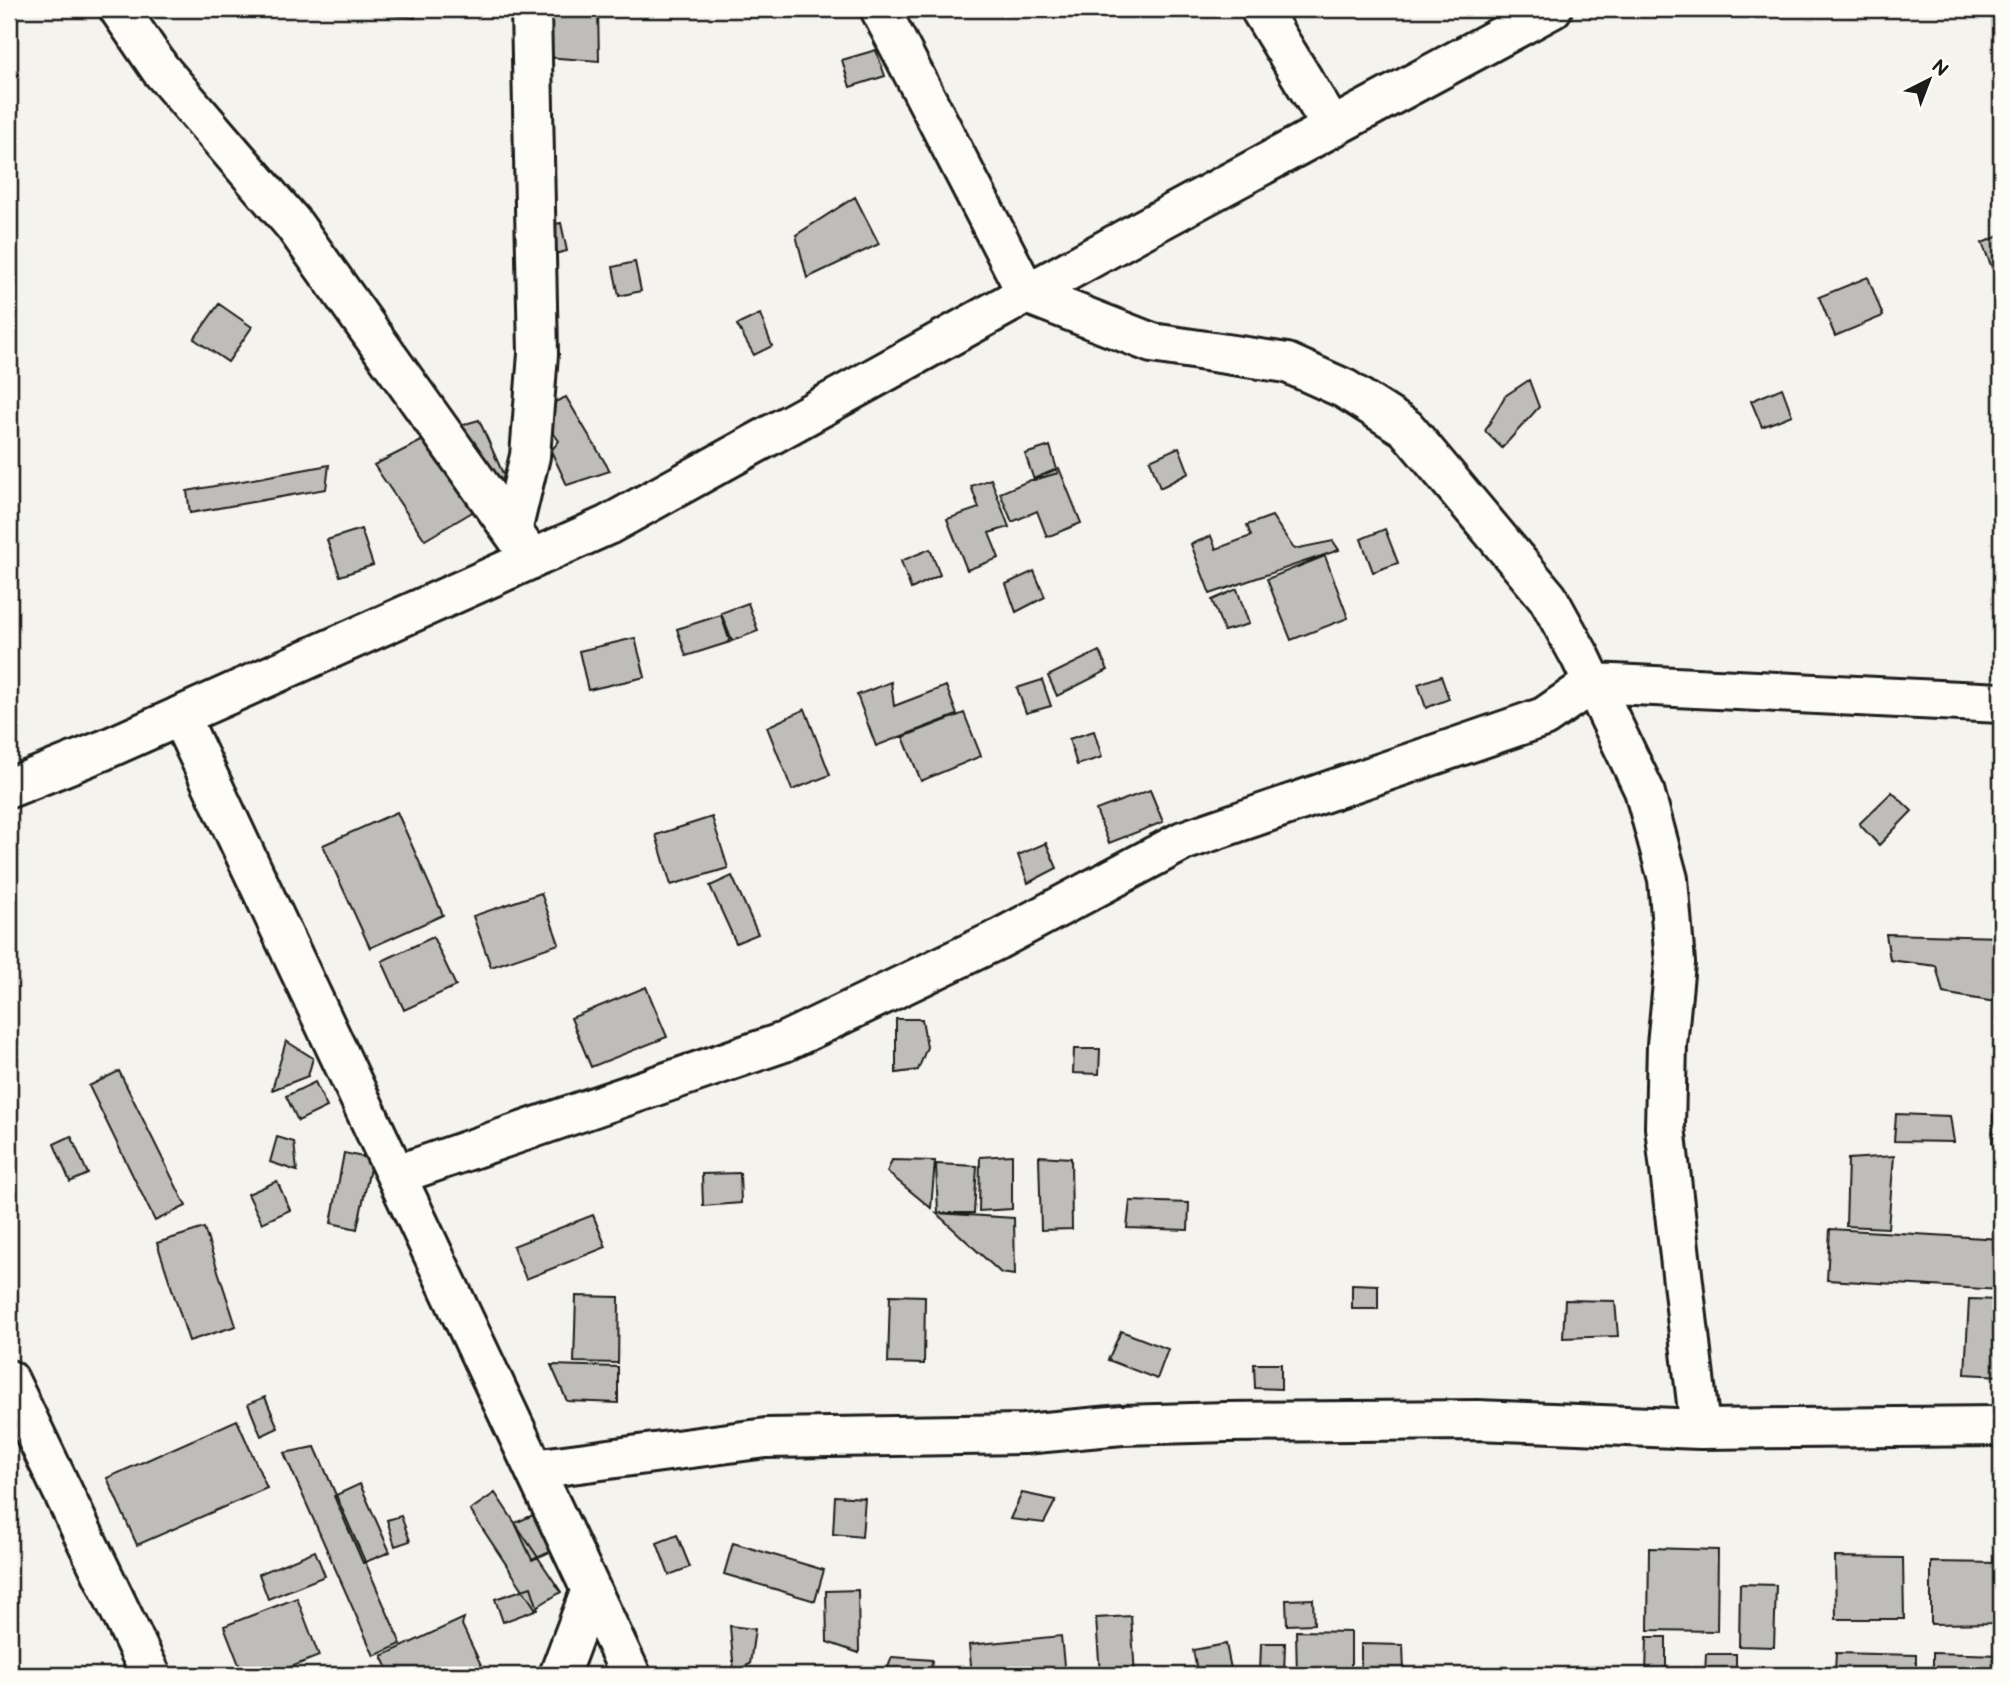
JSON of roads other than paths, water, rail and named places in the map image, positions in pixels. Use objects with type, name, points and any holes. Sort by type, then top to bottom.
[{"type":"street","points":[[119,9],[160,69],[294,225],[522,545]]},
{"type":"street","points":[[522,545],[538,354],[531,9]]},
{"type":"street","points":[[880,9],[1027,294],[1152,343],[1287,363],[1345,389],[1406,428],[1548,598],[1593,683],[1644,790],[1668,879],[1675,963],[1665,1127],[1700,1429]]},
{"type":"street","points":[[1260,9],[1332,127]]},
{"type":"street","points":[[9,788],[180,716],[522,545],[608,525],[1552,9]]},
{"type":"street","points":[[396,1175],[784,1042],[997,940],[1183,841],[1544,717],[1593,683],[2001,704]]},
{"type":"street","points":[[180,716],[631,1675]]},
{"type":"street","points":[[9,1380],[151,1675]]},
{"type":"street","points":[[534,1469],[765,1438],[1024,1434],[1122,1425],[1346,1419],[1591,1422],[1700,1429],[2001,1426]]},
{"type":"street","points":[[559,1675],[591,1590]]}]
